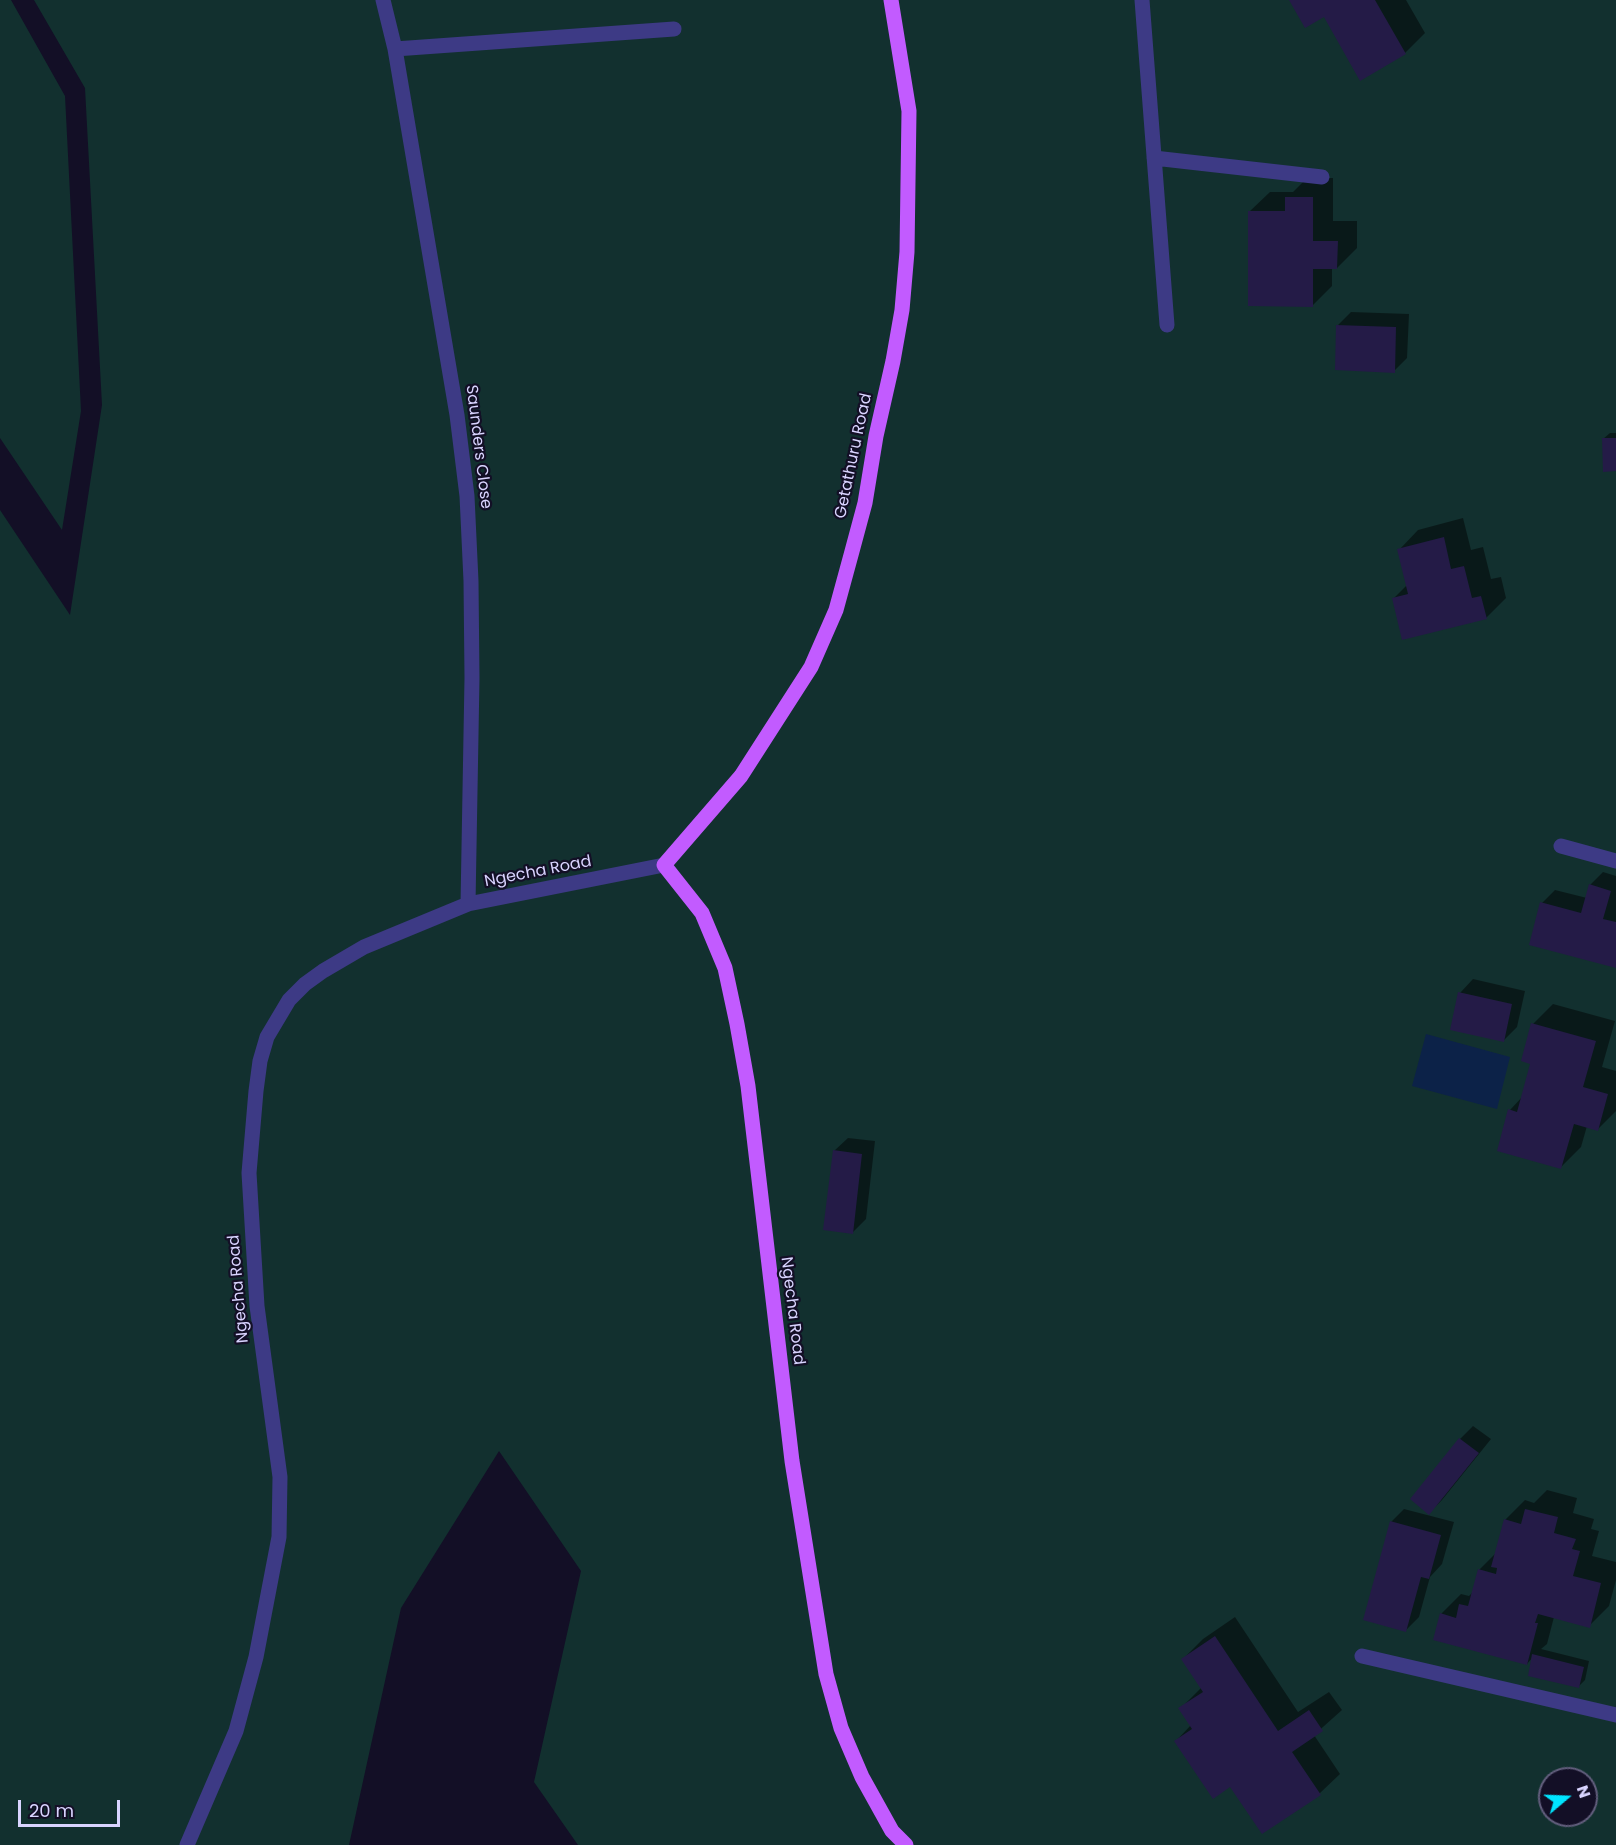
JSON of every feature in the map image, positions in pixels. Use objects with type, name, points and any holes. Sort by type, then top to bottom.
[{"type":"main road","name":"Getathuru Road","points":[[664,865],[741,776],[811,667],[836,609],[865,503],[876,436],[893,361],[906,271],[909,111],[891,0]]},
{"type":"main road","name":"Ngecha Road","points":[[664,865],[702,913],[725,968],[737,1024],[748,1086],[792,1461],[826,1674],[841,1728],[862,1778],[892,1831],[906,1845]]},
{"type":"street","name":"Saunders Close","points":[[383,0],[395,49],[457,415],[467,496],[472,668],[468,904]]},
{"type":"street","points":[[1142,0],[1167,325]]},
{"type":"street","points":[[395,49],[674,28]]},
{"type":"street","points":[[1154,158],[1322,177]]},
{"type":"street","points":[[1561,846],[1616,861]]},
{"type":"street","name":"Ngecha Road","points":[[187,1845],[236,1731],[256,1657],[279,1538],[280,1468],[257,1306],[249,1173],[260,1061],[267,1037],[289,999],[323,971],[364,947],[468,904],[664,865]]},
{"type":"street","points":[[1362,1656],[1616,1715]]},
{"type":"green space","points":[[0,0],[11,0],[65,96],[81,411],[62,530],[0,438]]},
{"type":"green space","points":[[34,0],[1616,0],[1616,1845],[578,1845],[534,1782],[581,1571],[499,1451],[401,1608],[349,1845],[0,1845],[0,510],[70,615],[102,405],[85,88]]},
{"type":"water","points":[[1426,1034],[1510,1057],[1497,1109],[1412,1086]]},
{"type":"building","points":[[1289,0],[1375,0],[1406,54],[1360,81],[1324,17],[1305,28]]},
{"type":"building","points":[[1285,197],[1313,197],[1313,241],[1338,241],[1337,269],[1313,269],[1313,307],[1248,306],[1248,211],[1285,211]]},
{"type":"building","points":[[1336,325],[1396,327],[1395,373],[1335,370]]},
{"type":"building","points":[[1602,438],[1616,438],[1616,471],[1603,472]]},
{"type":"building","points":[[1444,537],[1451,569],[1464,566],[1472,598],[1481,596],[1487,619],[1402,640],[1392,598],[1408,594],[1397,549]]},
{"type":"building","points":[[1589,884],[1611,891],[1603,919],[1616,922],[1616,968],[1529,945],[1540,902],[1581,913]]},
{"type":"building","points":[[1458,992],[1512,1004],[1504,1042],[1450,1030]]},
{"type":"building","points":[[1531,1023],[1596,1041],[1583,1087],[1608,1094],[1598,1131],[1574,1124],[1561,1169],[1497,1151],[1508,1109],[1517,1112],[1530,1064],[1521,1061]]},
{"type":"building","points":[[833,1150],[862,1154],[853,1234],[823,1230]]},
{"type":"building","points":[[1459,1438],[1479,1453],[1429,1515],[1410,1499]]},
{"type":"building","points":[[1525,1509],[1558,1517],[1554,1533],[1576,1539],[1572,1549],[1580,1551],[1573,1576],[1601,1583],[1590,1628],[1538,1614],[1535,1623],[1538,1623],[1527,1665],[1433,1640],[1440,1613],[1456,1618],[1459,1604],[1468,1606],[1478,1569],[1496,1574],[1497,1568],[1491,1567],[1504,1519],[1521,1524]]},
{"type":"building","points":[[1390,1521],[1441,1535],[1429,1579],[1421,1577],[1406,1632],[1363,1620]]},
{"type":"building","points":[[1215,1636],[1278,1731],[1309,1710],[1323,1731],[1292,1752],[1321,1795],[1262,1834],[1230,1787],[1213,1799],[1174,1741],[1192,1729],[1178,1708],[1203,1692],[1181,1659]]},
{"type":"building","points":[[1532,1654],[1584,1667],[1579,1688],[1528,1676]]}]
